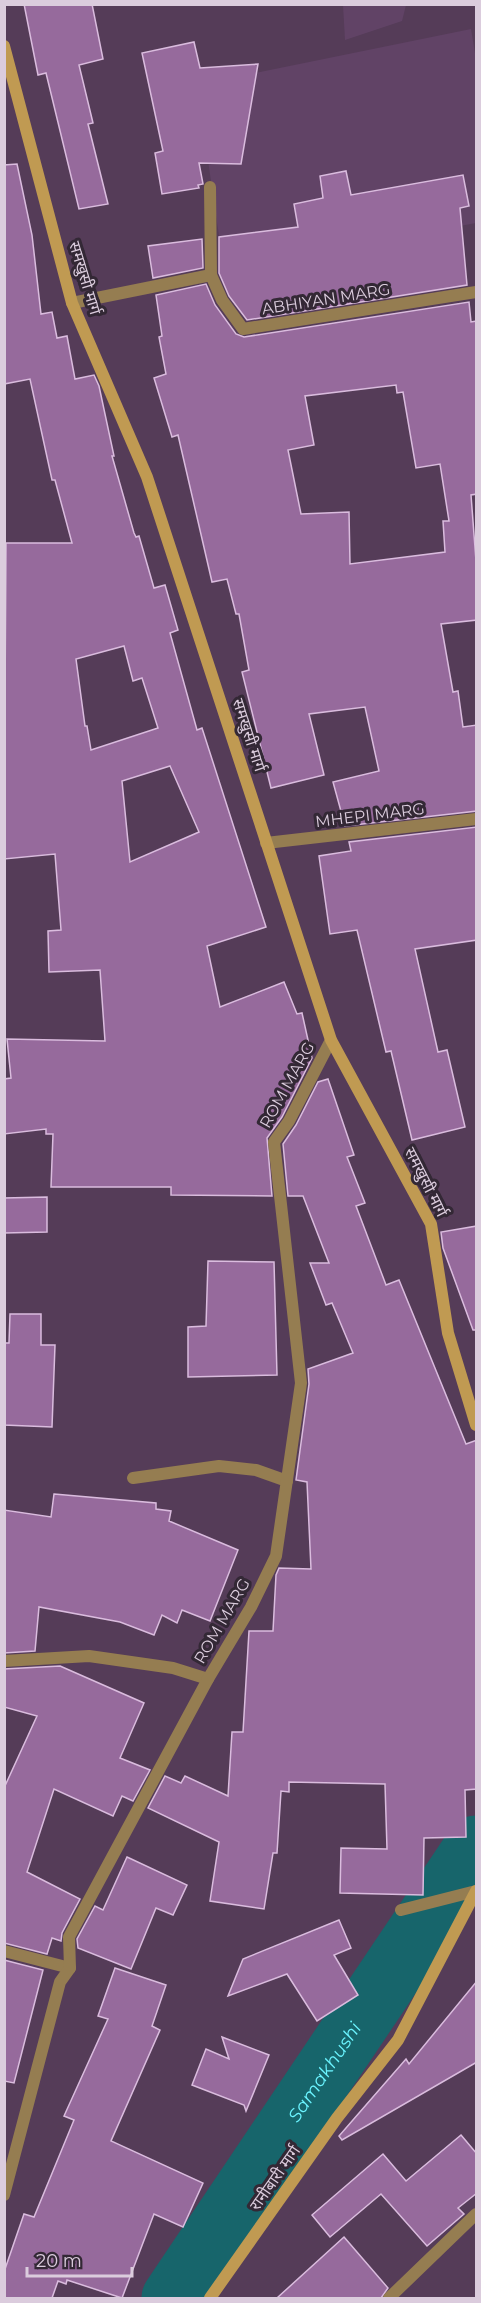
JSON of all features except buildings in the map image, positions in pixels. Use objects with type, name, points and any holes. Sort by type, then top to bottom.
[{"type":"main road","name":"समखुसी मार्ग","points":[[4,46],[72,303],[147,477],[331,1040],[431,1224],[448,1333],[477,1425]]},
{"type":"main road","name":"रानीबारी मार्ग","points":[[210,2298],[337,2118],[398,2040],[477,1891]]},
{"type":"street","name":"ABHIYAN MARG","points":[[210,187],[211,275],[222,300],[243,329],[477,292]]},
{"type":"street","points":[[72,303],[211,275]]},
{"type":"street","name":"MHEPI MARG","points":[[266,843],[477,819]]},
{"type":"street","name":"ROM MARG","points":[[4,2195],[60,1982],[70,1968],[69,1937],[208,1679],[251,1606],[276,1556],[301,1383],[274,1142],[289,1121],[331,1040]]},
{"type":"street","points":[[133,1478],[219,1466],[256,1470],[287,1481]]},
{"type":"street","points":[[4,1661],[89,1656],[173,1668],[208,1679]]},
{"type":"street","points":[[401,1910],[477,1891]]},
{"type":"street","points":[[4,1951],[70,1968]]},
{"type":"street","points":[[389,2298],[477,2214]]},
{"type":"shaded area","points":[[343,4],[406,5],[402,21],[345,40]]},
{"type":"shaded area","points":[[471,29],[476,59],[476,223],[224,270],[197,85]]},
{"type":"waterway","name":"Samakhushi","points":[[173,2298],[476,1847]]}]
